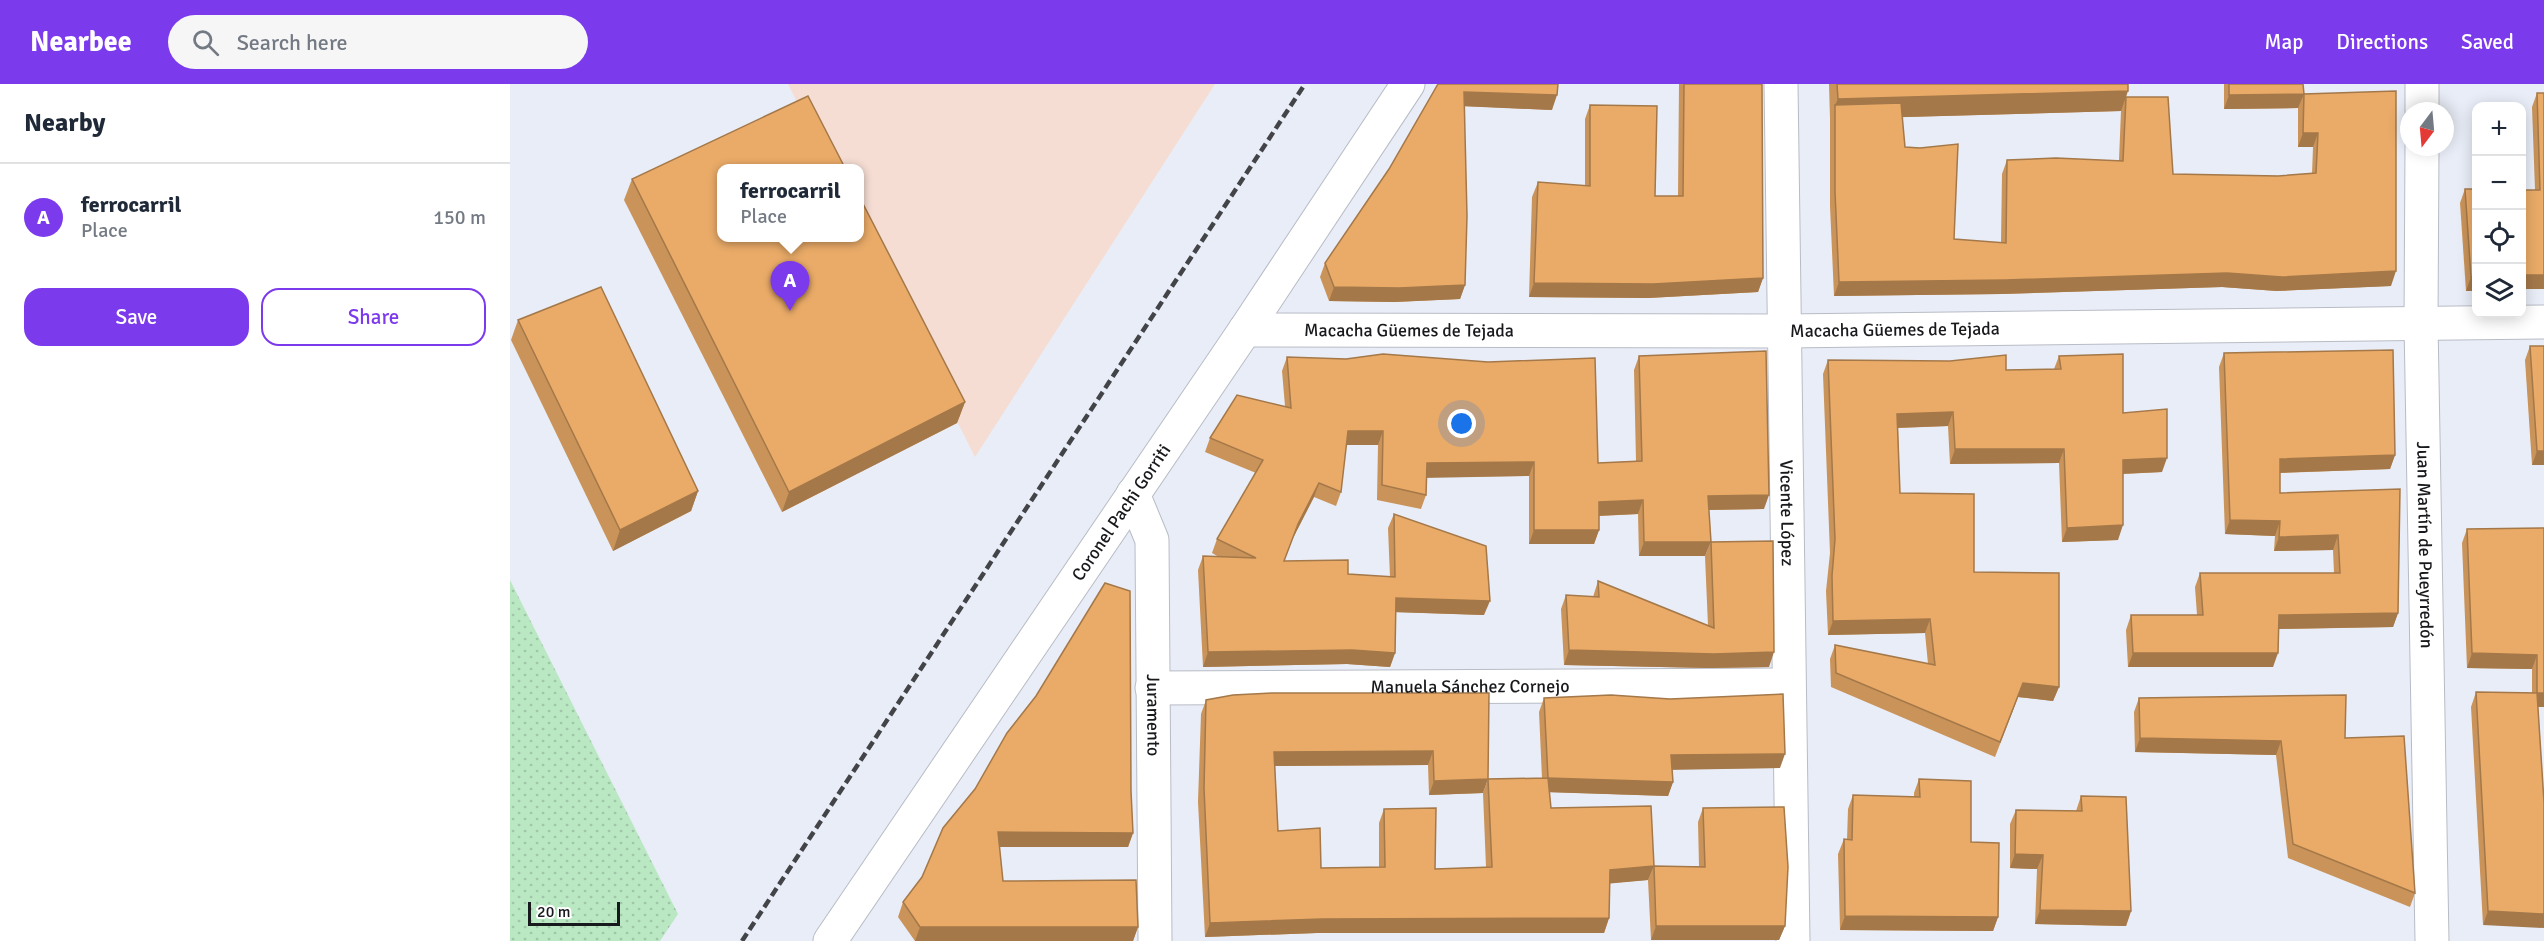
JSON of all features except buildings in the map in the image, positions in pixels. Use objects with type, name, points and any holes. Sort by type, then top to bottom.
[{"type":"street","name":"Coronel Pachi Gorriti","points":[[830,941],[1245,330],[1408,84]]},
{"type":"street","name":"Vicente López","points":[[1782,84],[1793,941]]},
{"type":"street","points":[[2422,84],[2422,102]]},
{"type":"street","name":"Juan Martín de Pueyrredón","points":[[2422,156],[2421,323],[2432,941]]},
{"type":"street","name":"Macacha Güemes de Tejada","points":[[1245,330],[1785,332],[2544,322]]},
{"type":"street","name":"Juramento","points":[[1133,494],[1152,540],[1155,941]]},
{"type":"street","name":"Manuela Sánchez Cornejo","points":[[1152,688],[1788,685]]},
{"type":"shaded area","points":[[788,84],[1215,84],[975,457],[864,236],[864,164],[828,164]]},
{"type":"green space","points":[[510,580],[678,914],[660,941],[510,941]]},
{"type":"railway","points":[[742,941],[1305,84]]},
{"type":"place","name":"ferrocarril","points":[[790,311]]}]
